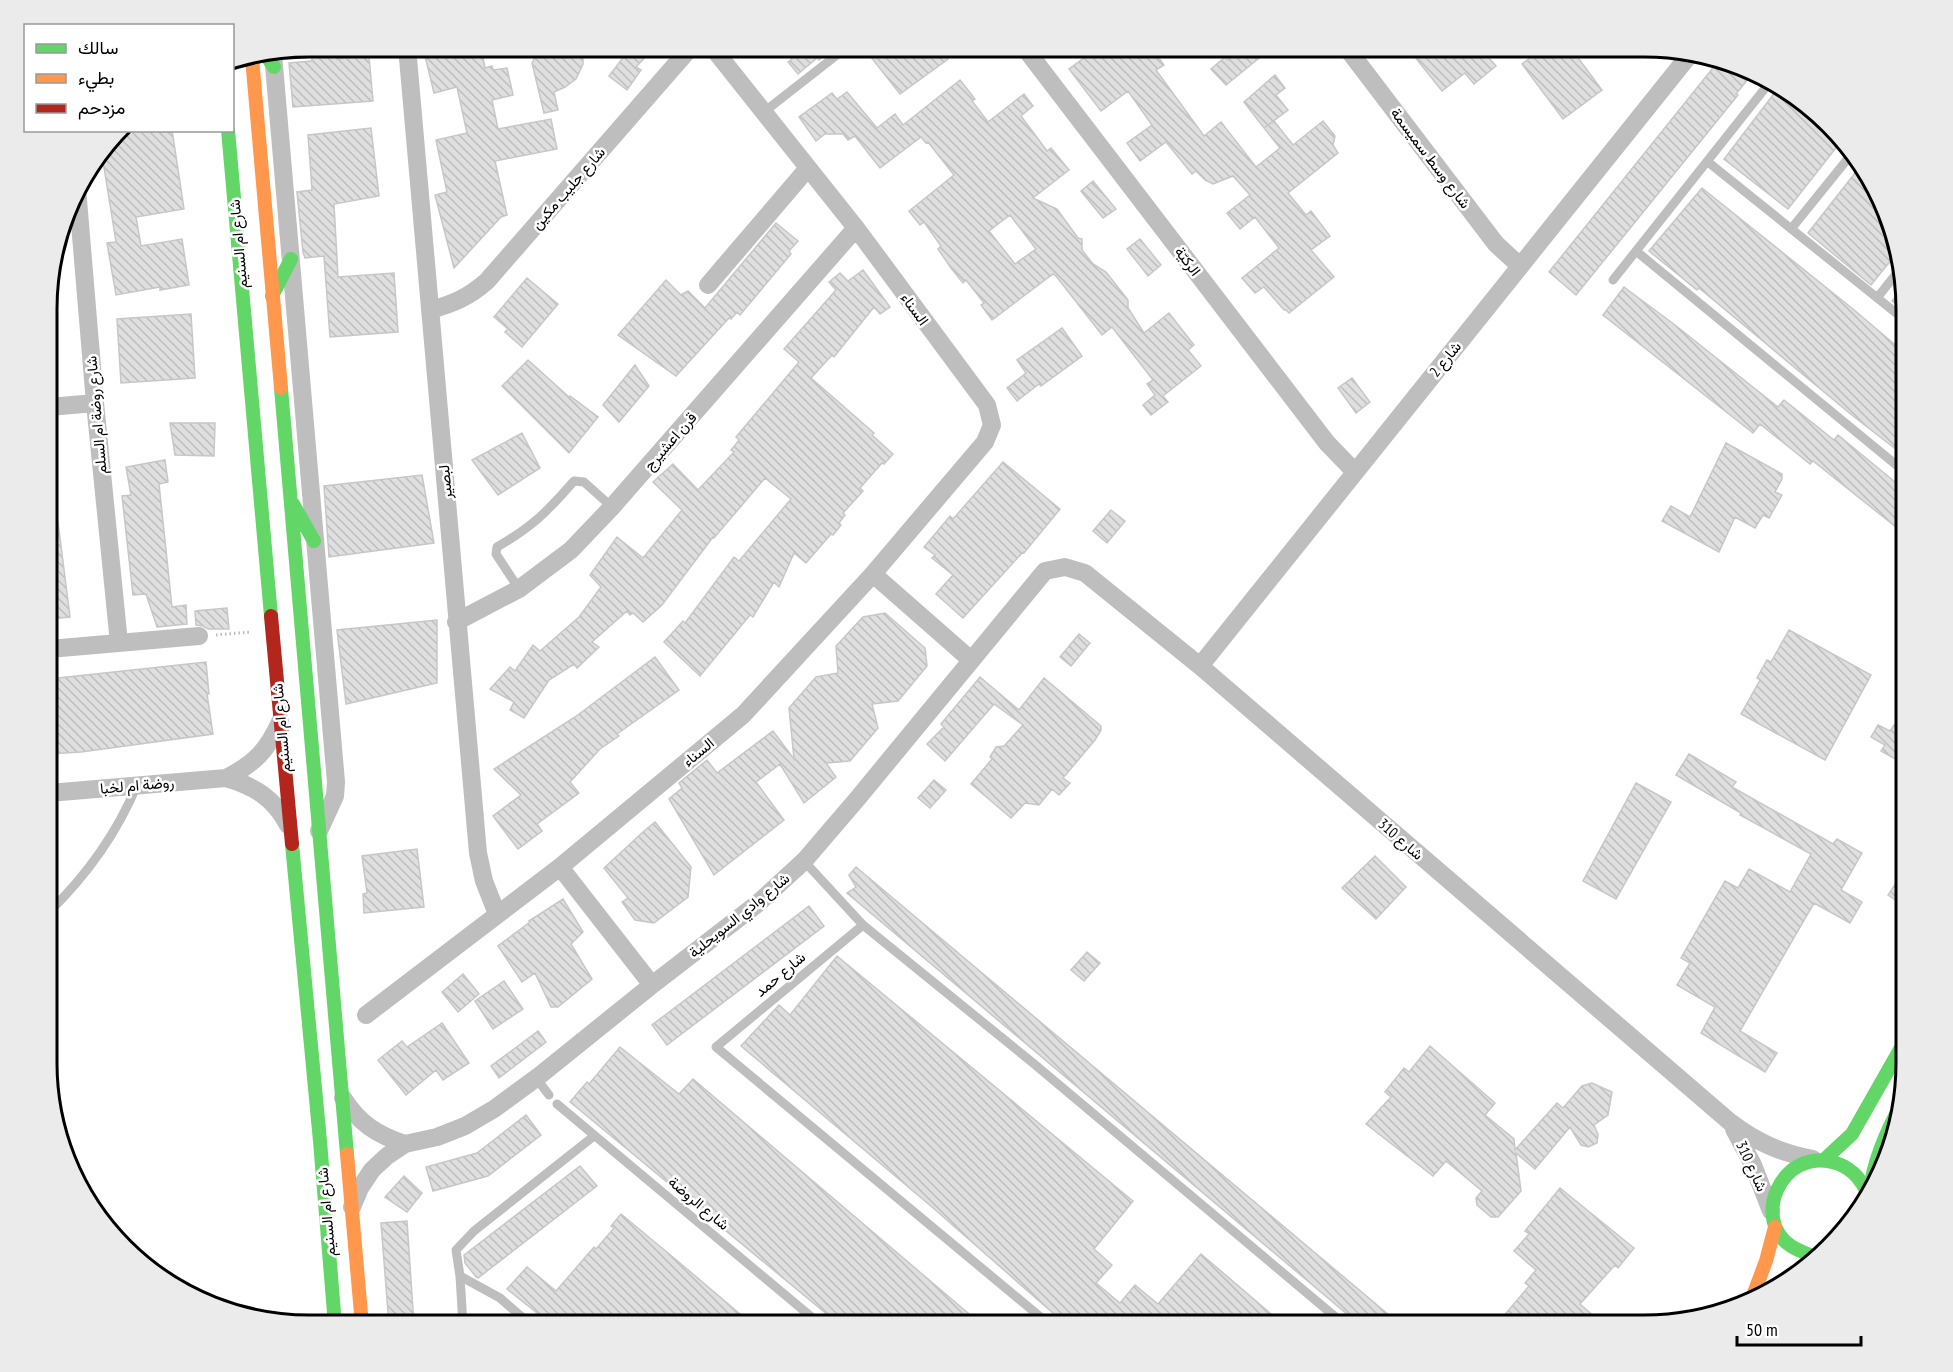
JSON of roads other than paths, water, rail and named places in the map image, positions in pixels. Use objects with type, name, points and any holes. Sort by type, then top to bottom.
[{"type":"main road","name":"شارع ام السنيم","points":[[252,64],[361,1315]]},
{"type":"main road","name":"شارع ام السنيم","points":[[228,132],[334,1315]]},
{"type":"main road","points":[[272,296],[291,259]]},
{"type":"main road","points":[[290,498],[314,541]]},
{"type":"main road","points":[[1755,1289],[1766,1261],[1773,1219],[1773,1196],[1779,1183],[1788,1172],[1801,1164],[1820,1160],[1841,1146],[1861,1121],[1896,1057]]},
{"type":"main road","points":[[1874,1167],[1887,1131]]},
{"type":"main road","points":[[1820,1160],[1848,1168],[1858,1176],[1863,1186]]},
{"type":"main road","points":[[1773,1219],[1781,1238],[1791,1248],[1808,1255]]},
{"type":"street","name":"لبصير","points":[[408,57],[478,854],[484,880],[497,914]]},
{"type":"street","name":"شارع جليب مكين","points":[[430,310],[470,296],[487,281],[682,57]]},
{"type":"street","name":"السناء","points":[[366,1015],[560,867],[743,715],[873,574],[985,442],[992,425],[987,405],[856,228],[720,57]]},
{"type":"street","name":"الركيّة","points":[[1032,57],[1328,442],[1355,472]]},
{"type":"street","name":"شارع وسط سميسمة","points":[[1354,57],[1496,244],[1520,266]]},
{"type":"street","points":[[271,60],[291,259],[336,782],[335,796],[318,832]]},
{"type":"street","name":"شارع 2","points":[[1200,666],[1685,60]]},
{"type":"street","points":[[708,285],[808,168]]},
{"type":"street","name":"شارع روضة ام السلم","points":[[79,207],[119,643]]},
{"type":"street","name":"قرن اعشيرج","points":[[456,622],[519,589],[571,550],[612,507],[856,228]]},
{"type":"street","points":[[57,405],[95,403]]},
{"type":"street","name":"شارع 310","points":[[1065,567],[1085,573],[1200,666],[1730,1122],[1749,1136],[1770,1147],[1792,1155],[1820,1160]]},
{"type":"street","name":"شارع وادي السويحلية","points":[[352,1207],[360,1188],[372,1170],[387,1156],[405,1144],[437,1137],[465,1126],[494,1109],[757,904],[804,861],[1045,571],[1065,567]]},
{"type":"street","points":[[873,574],[971,660]]},
{"type":"street","points":[[57,649],[199,636]]},
{"type":"street","name":"روضة ام لخبا","points":[[57,792],[226,777],[244,769],[260,756],[272,740],[280,722]]},
{"type":"street","name":"روضة ام لخبا","points":[[226,777],[247,784],[266,795],[281,811],[291,831]]},
{"type":"street","points":[[560,867],[652,985]]},
{"type":"street","points":[[341,1095],[352,1113],[367,1127],[385,1138],[405,1144]]},
{"type":"street","name":"شارع 310","points":[[1730,1122],[1753,1166],[1773,1219]]},
{"type":"lane","points":[[764,112],[834,57]]},
{"type":"lane","points":[[1613,280],[1765,88]]},
{"type":"lane","points":[[1791,230],[1847,159]]},
{"type":"lane","points":[[1708,162],[1896,313]]},
{"type":"lane","points":[[1636,251],[1896,464]]},
{"type":"lane","points":[[1877,298],[1894,277]]},
{"type":"lane","points":[[519,589],[496,554],[497,547],[523,532],[543,516],[574,482],[584,482],[612,507]]},
{"type":"lane","points":[[57,904],[71,891],[103,848],[126,811],[137,785]]},
{"type":"lane","points":[[804,861],[863,925],[1333,1315]]},
{"type":"lane","name":"شارع حمد","points":[[863,925],[716,1047],[1038,1315]]},
{"type":"lane","points":[[536,1078],[549,1095]]},
{"type":"lane","name":"شارع الروضة","points":[[557,1104],[809,1315]]},
{"type":"lane","points":[[462,1315],[456,1250],[474,1231],[594,1136]]},
{"type":"lane","points":[[460,1276],[500,1298],[520,1315]]}]
